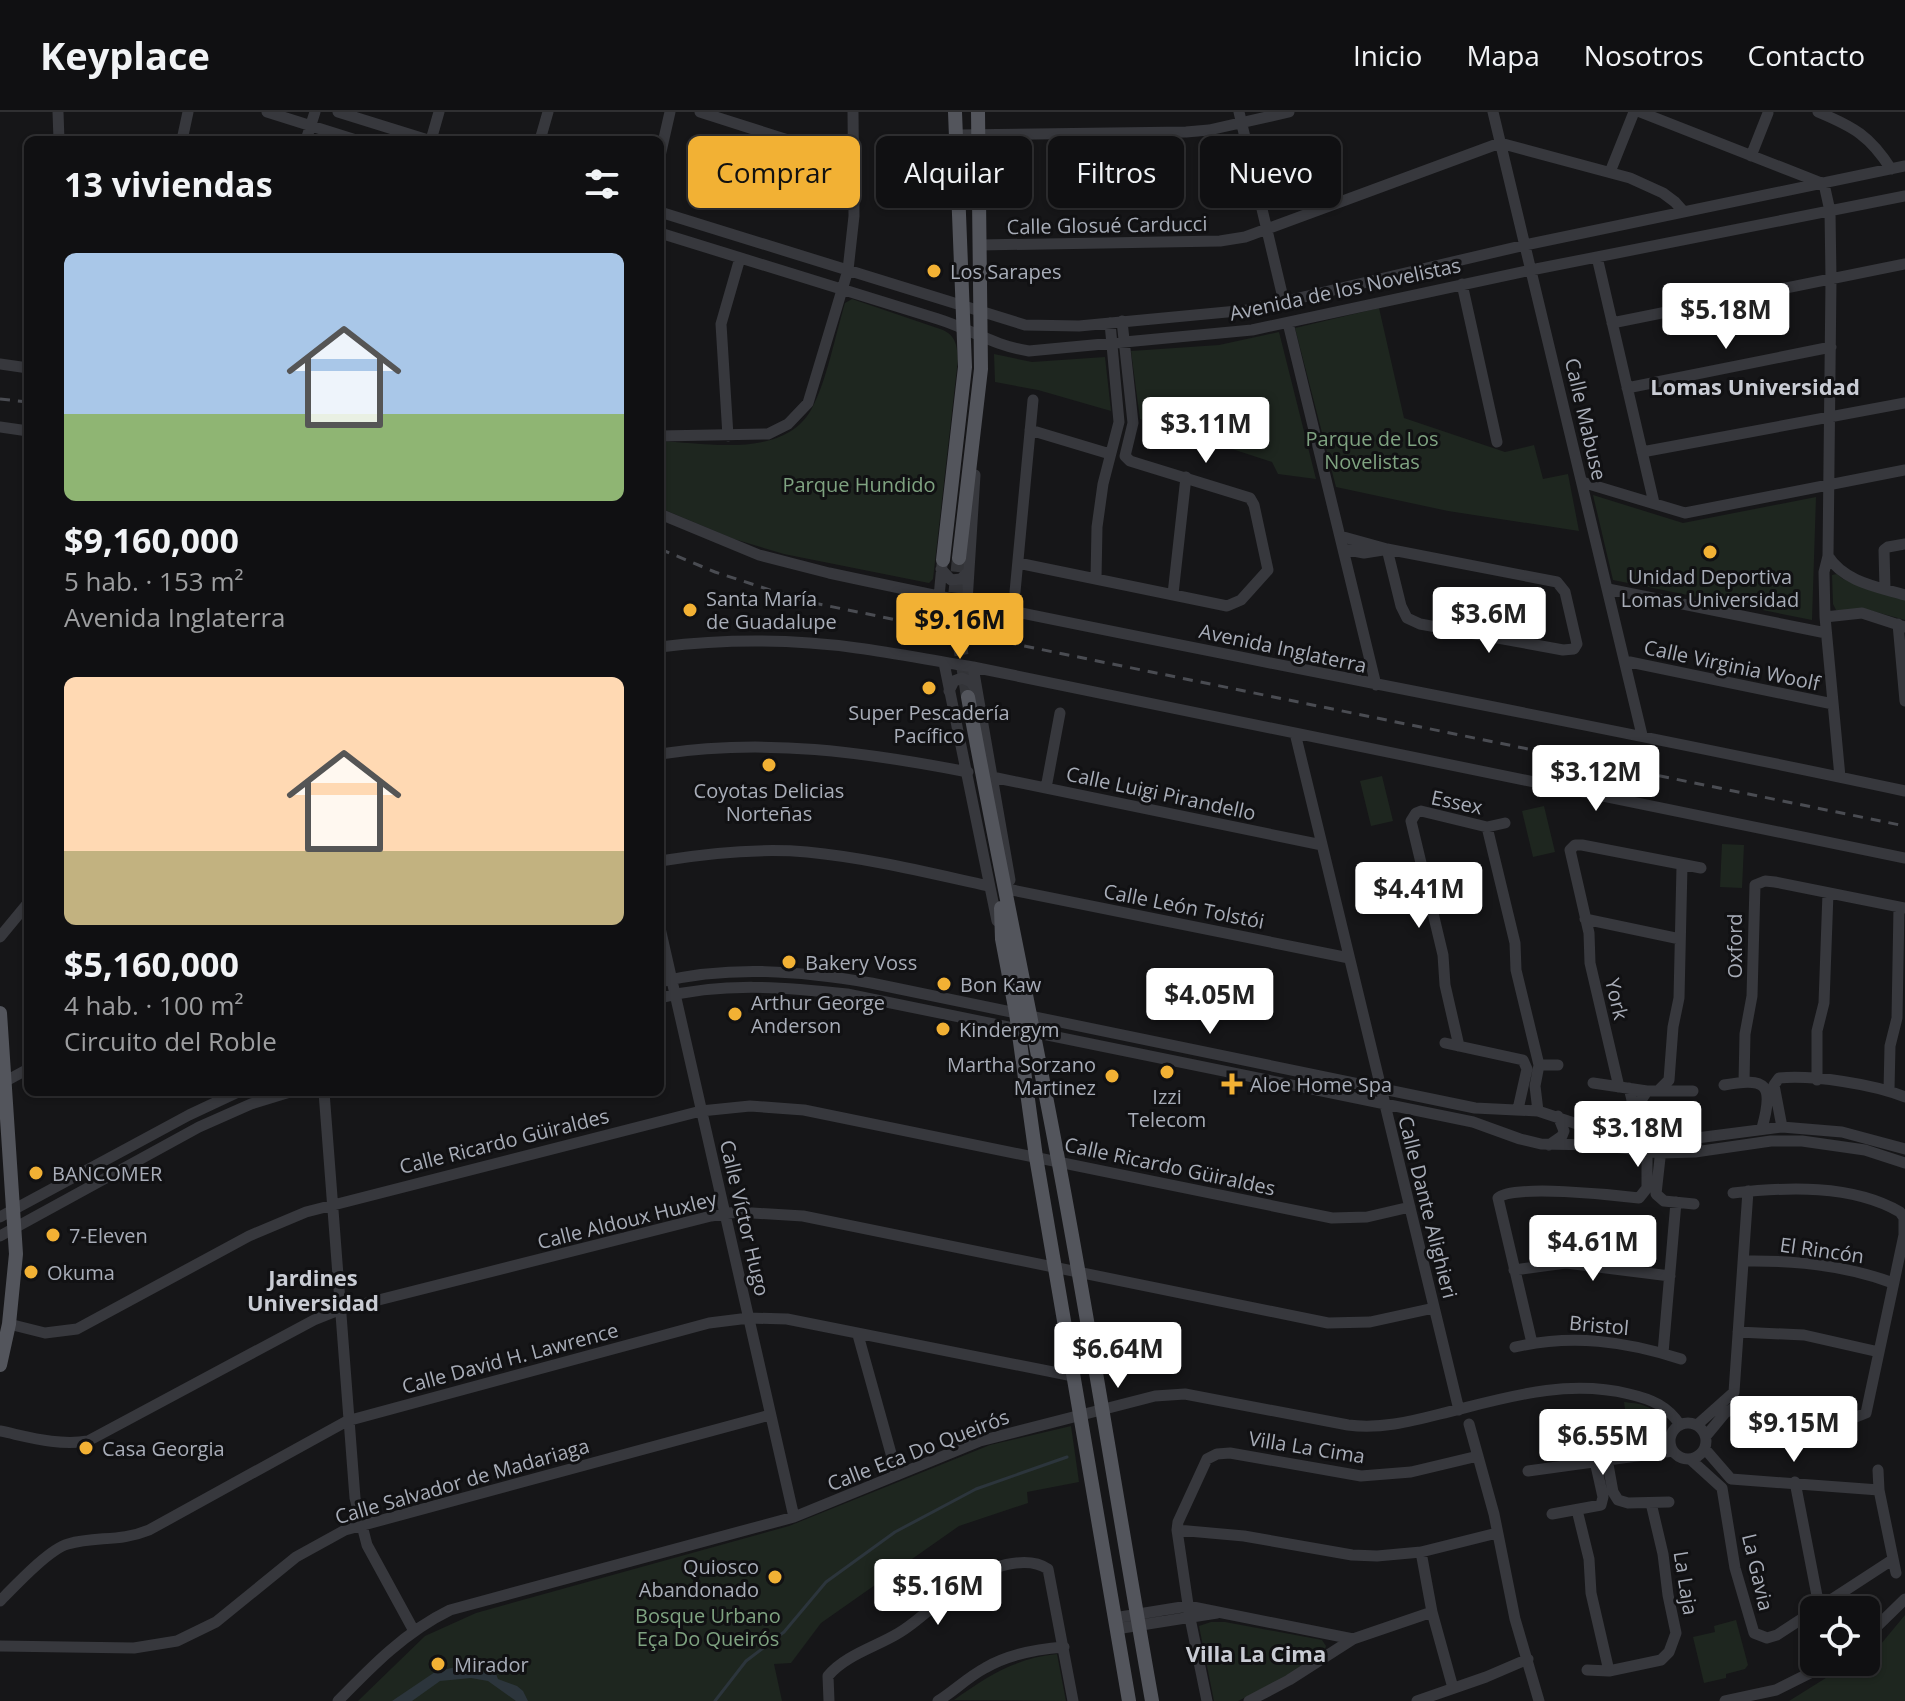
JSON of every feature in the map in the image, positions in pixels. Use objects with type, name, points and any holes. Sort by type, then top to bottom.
[{"type":"main road","points":[[942,564],[964,386],[955,112]]},
{"type":"main road","points":[[959,558],[981,369],[978,112]]},
{"type":"main road","points":[[963,693],[1001,908],[1002,939],[1016,1013],[1036,1157],[1129,1701]]},
{"type":"main road","points":[[963,693],[1032,1017],[1152,1701]]},
{"type":"main road","points":[[0,1013],[15,1209],[15,1284],[0,1365]]},
{"type":"street","points":[[58,112],[59,136]]},
{"type":"street","points":[[183,136],[188,112]]},
{"type":"street","points":[[267,112],[343,136]]},
{"type":"street","points":[[307,136],[315,112]]},
{"type":"street","points":[[338,112],[416,136]]},
{"type":"street","points":[[430,136],[439,112]]},
{"type":"street","points":[[541,136],[548,112]]},
{"type":"street","points":[[664,138],[670,112]]},
{"type":"street","points":[[700,112],[775,136]]},
{"type":"street","points":[[853,112],[853,136]]},
{"type":"street","points":[[956,135],[1186,132],[1240,118],[1289,112]]},
{"type":"street","name":"Calle Mabuse","points":[[1493,112],[1642,735]]},
{"type":"street","points":[[1610,172],[1637,112],[1824,184],[1830,211],[1831,279],[1831,417],[1825,617],[1840,777]]},
{"type":"street","points":[[1818,112],[1848,124],[1867,137],[1891,169]]},
{"type":"street","points":[[1751,156],[1768,113]]},
{"type":"street","points":[[1240,118],[1284,302]]},
{"type":"street","points":[[1500,143],[1630,178],[1663,193],[1683,211]]},
{"type":"street","name":"Calle Glosué Carducci","points":[[980,245],[1220,241],[1245,237],[1500,143]]},
{"type":"street","name":"Avenida de los Novelistas","points":[[664,213],[1025,325],[1051,327],[1248,310],[1525,245],[1905,166]]},
{"type":"street","name":"Avenida de los Novelistas","points":[[664,234],[963,327],[982,339],[1002,346],[1029,351],[1252,330],[1462,284],[1905,196]]},
{"type":"street","points":[[664,436],[768,434],[788,424],[803,410],[813,390],[848,270],[854,208]]},
{"type":"street","points":[[1597,257],[1654,503]]},
{"type":"street","points":[[728,436],[721,324],[740,258]]},
{"type":"street","points":[[1612,323],[1905,264]]},
{"type":"street","points":[[1462,284],[1497,442]]},
{"type":"street","points":[[1096,579],[1097,527],[1119,422],[1116,322]]},
{"type":"street","points":[[1288,323],[1376,685]]},
{"type":"street","points":[[1018,563],[1227,606],[1235,604],[1268,570],[1250,498],[1130,461],[1125,456],[1133,423],[1118,343]]},
{"type":"street","points":[[1627,388],[1831,347]]},
{"type":"street","points":[[0,364],[24,367]]},
{"type":"street","points":[[967,602],[981,369]]},
{"type":"street","points":[[1015,592],[1033,400]]},
{"type":"street","points":[[1642,452],[1905,403]]},
{"type":"street","points":[[0,427],[24,430]]},
{"type":"street","points":[[1030,430],[1110,454]]},
{"type":"street","points":[[1582,482],[1685,513],[1905,470]]},
{"type":"street","points":[[1173,594],[1186,477]]},
{"type":"street","name":"Avenida Inglaterra","points":[[664,516],[725,543],[771,558],[939,597],[1642,735],[1905,791]]},
{"type":"street","points":[[1341,543],[1387,549],[1557,582],[1565,592],[1577,644],[1574,649],[1563,650],[1420,624],[1407,618],[1401,606],[1387,549]]},
{"type":"street","points":[[1885,589],[1885,548],[1905,544]]},
{"type":"street","points":[[1828,556],[1837,568],[1851,577],[1905,595]]},
{"type":"street","points":[[942,564],[951,580],[961,579],[967,573]]},
{"type":"street","points":[[939,597],[942,564]]},
{"type":"street","points":[[1608,589],[1826,633]]},
{"type":"street","points":[[1825,617],[1862,613],[1903,626],[1905,701]]},
{"type":"street","points":[[664,647],[737,641],[813,643],[973,667],[1905,858]]},
{"type":"street","name":"Calle Virginia Woolf","points":[[1625,661],[1833,704]]},
{"type":"street","points":[[944,663],[963,693],[992,777],[1012,890],[1017,948]]},
{"type":"street","points":[[973,667],[963,693],[968,772],[1002,939]]},
{"type":"street","points":[[1046,788],[1060,713]]},
{"type":"street","name":"Calle Dante Alighieri","points":[[1295,733],[1459,1410]]},
{"type":"street","points":[[664,754],[737,747],[814,749],[874,754],[968,772]]},
{"type":"street","name":"Calle Luigi Pirandello","points":[[992,777],[1322,845]]},
{"type":"street","name":"Essex","points":[[1459,1046],[1445,985],[1443,955],[1411,825],[1413,817],[1421,811],[1487,827],[1515,943],[1516,970],[1539,1065],[1535,1086],[1538,1111]]},
{"type":"street","points":[[1487,827],[1505,823]]},
{"type":"street","name":"York","points":[[1626,1136],[1632,1100],[1624,1088],[1590,963],[1589,933],[1570,850],[1575,845],[1701,868]]},
{"type":"street","points":[[664,860],[750,852],[805,852],[863,859],[989,886]]},
{"type":"street","points":[[1643,1139],[1640,1102],[1669,1080],[1673,1027],[1679,998],[1682,866]]},
{"type":"street","name":"Oxford","points":[[1744,1082],[1745,1034],[1752,996],[1755,885],[1765,881],[1902,908],[1897,1018],[1890,1046],[1889,1090]]},
{"type":"street","name":"Calle León Tolstói","points":[[1012,890],[1349,958]]},
{"type":"street","points":[[1817,1080],[1817,1031],[1824,1003],[1828,893]]},
{"type":"street","points":[[0,937],[24,908]]},
{"type":"street","points":[[1585,919],[1680,939]]},
{"type":"street","points":[[666,981],[730,971],[811,974],[871,983],[1475,1108],[1538,1111],[1586,1127],[1643,1139],[1689,1139],[1782,1127],[1842,1132],[1905,1149]]},
{"type":"street","name":"Calle Víctor Hugo","points":[[666,981],[675,994],[794,1517]]},
{"type":"street","points":[[664,997],[748,987],[847,994],[1473,1122],[1520,1139],[1548,1145],[1599,1145],[1660,1153],[1695,1152],[1771,1141],[1802,1141],[1865,1150],[1905,1163]]},
{"type":"street","points":[[1445,1043],[1526,1062],[1527,1069],[1515,1109],[1505,1119],[1507,1134]]},
{"type":"street","points":[[1539,1065],[1558,1065]]},
{"type":"street","points":[[3,1082],[24,1071]]},
{"type":"street","points":[[1782,1127],[1775,1082],[1786,1078],[1852,1083],[1889,1090],[1905,1097]]},
{"type":"street","points":[[1724,1085],[1759,1082],[1766,1089],[1762,1128]]},
{"type":"street","points":[[1593,1083],[1653,1091],[1693,1091]]},
{"type":"street","points":[[0,1217],[229,1096]]},
{"type":"street","points":[[0,1236],[199,1127],[277,1096]]},
{"type":"street","points":[[324,1096],[355,1498],[371,1554],[414,1631]]},
{"type":"street","name":"Calle Ricardo Güiraldes","points":[[9,1324],[45,1333],[77,1329],[249,1236],[278,1222],[333,1203],[701,1111],[750,1106],[804,1110],[1332,1218],[1367,1217],[1410,1207]]},
{"type":"street","points":[[1548,1145],[1562,1136],[1564,1131],[1558,1116]]},
{"type":"street","points":[[1662,1140],[1655,1190],[1659,1198],[1670,1202],[1694,1204]]},
{"type":"street","points":[[1532,1343],[1498,1202],[1500,1195],[1516,1191],[1572,1192],[1639,1198],[1647,1188],[1647,1153]]},
{"type":"street","points":[[1706,1436],[1697,1425],[1680,1425],[1672,1434],[1671,1446],[1680,1457],[1690,1459],[1699,1456],[1705,1449],[1706,1436],[1725,1413],[1739,1405],[1856,1417],[1863,1415],[1869,1406],[1904,1235],[1904,1218],[1900,1212],[1859,1198],[1830,1192],[1784,1189],[1733,1193]]},
{"type":"street","points":[[1697,1425],[1733,1395],[1748,1191]]},
{"type":"street","points":[[1663,1353],[1670,1276],[1670,1202]]},
{"type":"street","name":"Calle Aldoux Huxley","points":[[0,1431],[57,1443],[88,1441],[314,1320],[339,1310],[724,1213],[803,1216],[1328,1323],[1370,1322],[1434,1308]]},
{"type":"street","name":"El Rincón","points":[[1743,1261],[1828,1266],[1893,1283]]},
{"type":"street","points":[[1514,1270],[1566,1263],[1670,1276]]},
{"type":"street","name":"Calle David H. Lawrence","points":[[0,1601],[61,1546],[120,1539],[149,1530],[347,1421],[709,1323],[749,1318],[787,1319],[1073,1376]]},
{"type":"street","points":[[1738,1332],[1804,1335],[1879,1352]]},
{"type":"street","points":[[858,1335],[897,1475]]},
{"type":"street","name":"Bristol","points":[[1515,1347],[1584,1339],[1623,1343],[1681,1359]]},
{"type":"street","name":"Calle Eca Do Queirós","points":[[338,1701],[378,1659],[414,1631],[450,1610],[794,1517],[980,1441],[1155,1396],[1177,1394],[1348,1425],[1375,1427],[1402,1424],[1535,1391],[1585,1388],[1617,1391],[1650,1400],[1668,1409],[1680,1425]]},
{"type":"street","name":"Calle Salvador de Madariaga","points":[[0,1646],[134,1648],[177,1641],[216,1622],[271,1575],[305,1551],[360,1524],[770,1415]]},
{"type":"street","points":[[1469,1424],[1515,1619],[1539,1701]]},
{"type":"street","points":[[1705,1449],[1731,1479],[1879,1490]]},
{"type":"street","points":[[1528,1471],[1673,1451]]},
{"type":"street","name":"Villa La Cima","points":[[1207,1701],[1177,1530],[1207,1459],[1217,1454],[1242,1455],[1361,1476],[1411,1472],[1478,1456]]},
{"type":"street","name":"La Gavia","points":[[1690,1459],[1722,1488],[1735,1568],[1754,1633],[1767,1638],[1777,1635],[1800,1619]]},
{"type":"street","points":[[1601,1460],[1613,1492],[1622,1503],[1669,1502]]},
{"type":"street","points":[[1552,1514],[1598,1507],[1603,1501],[1601,1460]]},
{"type":"street","points":[[1878,1470],[1879,1490],[1896,1573]]},
{"type":"street","points":[[1795,1482],[1817,1596]]},
{"type":"street","name":"La Laja","points":[[1587,1670],[1609,1671],[1661,1660],[1669,1652],[1676,1633],[1651,1503]]},
{"type":"street","points":[[1577,1510],[1589,1559],[1591,1593],[1609,1671]]},
{"type":"street","points":[[1177,1530],[1244,1536],[1352,1555],[1421,1552],[1497,1533]]},
{"type":"street","points":[[1421,1552],[1432,1612],[1453,1688]]},
{"type":"street","name":"La Gavia","points":[[1835,1596],[1892,1560]]},
{"type":"street","points":[[829,1701],[828,1676],[834,1669],[920,1619],[965,1581],[1002,1566],[1033,1562],[1048,1569],[1073,1701]]},
{"type":"street","points":[[1880,1623],[1905,1599]]},
{"type":"street","points":[[1115,1624],[1189,1612],[1217,1613],[1353,1639]]},
{"type":"street","points":[[1249,1701],[1289,1680],[1353,1639],[1432,1612]]},
{"type":"street","points":[[940,1701],[979,1672],[1003,1660],[1038,1649],[1064,1647]]},
{"type":"street","points":[[1417,1701],[1528,1659]]},
{"type":"street","points":[[1725,1701],[1776,1690],[1804,1676]]},
{"type":"green space","name":"Parque Hundido","points":[[852,299],[943,330],[951,335],[956,346],[958,359],[933,579],[929,583],[784,554],[734,539],[664,510],[664,441],[742,445],[782,436],[798,425],[817,398],[845,303]]},
{"type":"green space","name":"Parque de Los Novelistas","points":[[1379,308],[1404,418],[1505,452],[1534,445],[1543,479],[1568,474],[1579,531],[1448,511],[1336,487],[1295,328]]},
{"type":"green space","points":[[1279,332],[1316,479],[1278,474],[1272,462],[1140,419],[1131,351],[1219,345]]},
{"type":"green space","points":[[994,354],[1032,362],[1105,357],[1111,411],[1038,390],[995,382]]},
{"type":"green space","name":"Unidad Deportiva Lomas Universidad","points":[[1593,495],[1683,523],[1816,497],[1812,620],[1613,580]]},
{"type":"green space","points":[[1837,574],[1843,579],[1905,600],[1905,620],[1869,610],[1836,610],[1832,575]]},
{"type":"green space","points":[[1382,776],[1393,821],[1371,826],[1360,781]]},
{"type":"green space","points":[[1544,806],[1555,852],[1533,857],[1522,811]]},
{"type":"green space","points":[[1722,844],[1744,845],[1742,888],[1720,887]]},
{"type":"green space","points":[[1624,1402],[1643,1405],[1656,1412],[1665,1427],[1658,1444],[1631,1451]]},
{"type":"green space","name":"Bosque Urbano Eça Do Queirós","points":[[1071,1426],[1079,1482],[1027,1492],[1028,1503],[959,1526],[821,1623],[791,1663],[774,1664],[782,1701],[358,1701],[425,1636],[476,1613],[789,1526],[990,1445]]},
{"type":"green space","points":[[1905,1615],[1905,1701],[1789,1701],[1829,1676],[1880,1676],[1880,1645]]},
{"type":"green space","points":[[1736,1620],[1748,1665],[1745,1669],[1726,1674],[1726,1678],[1704,1683],[1693,1637],[1715,1632],[1714,1626]]},
{"type":"green space","points":[[1211,1622],[1322,1640],[1326,1646],[1324,1653],[1284,1679],[1238,1701],[1214,1701],[1199,1626]]},
{"type":"green space","points":[[1057,1654],[1066,1701],[954,1700],[1002,1670]]},
{"type":"shaded area","points":[[460,1666],[496,1674],[498,1679],[523,1691],[528,1701],[516,1701],[488,1681],[471,1678],[440,1681],[412,1701],[392,1701],[435,1672]]},
{"type":"waterway","points":[[715,1701],[746,1661],[784,1632],[826,1582],[895,1532],[976,1489],[1067,1457]]},
{"type":"tunnel","points":[[959,558],[954,607],[968,697]]},
{"type":"railway","points":[[0,399],[24,402]]},
{"type":"railway","points":[[664,551],[715,572],[804,601],[1905,826]]},
{"type":"place","name":"Los Sarapes","points":[[934,271]]},
{"type":"place","name":"Unidad Deportiva Lomas Universidad","points":[[1710,552]]},
{"type":"place","name":"Santa María de Guadalupe","points":[[690,610]]},
{"type":"place","name":"Super Pescadería Pacífico","points":[[929,688]]},
{"type":"place","name":"Coyotas Delicias Norteñas","points":[[769,765]]},
{"type":"place","name":"Bakery Voss","points":[[789,962]]},
{"type":"place","name":"Bon Kaw","points":[[944,984]]},
{"type":"place","name":"Arthur George Anderson","points":[[735,1014]]},
{"type":"place","name":"Kindergym","points":[[943,1029]]},
{"type":"place","name":"Izzi Telecom","points":[[1167,1072]]},
{"type":"place","name":"Martha Sorzano Martinez","points":[[1112,1076]]},
{"type":"place","name":"Aloe Home Spa","points":[[1232,1084]]},
{"type":"place","name":"BANCOMER","points":[[36,1173]]},
{"type":"place","name":"7-Eleven","points":[[53,1235]]},
{"type":"place","name":"Okuma","points":[[31,1272]]},
{"type":"place","name":"Casa Georgia","points":[[86,1448]]},
{"type":"place","name":"Quiosco Abandonado","points":[[775,1577]]},
{"type":"place","name":"Mirador","points":[[438,1664]]},
{"type":"district","name":"Lomas Universidad","points":[[1755,386]]},
{"type":"district","name":"Jardines Universidad","points":[[313,1290]]},
{"type":"district","name":"Villa La Cima","points":[[1256,1653]]}]
